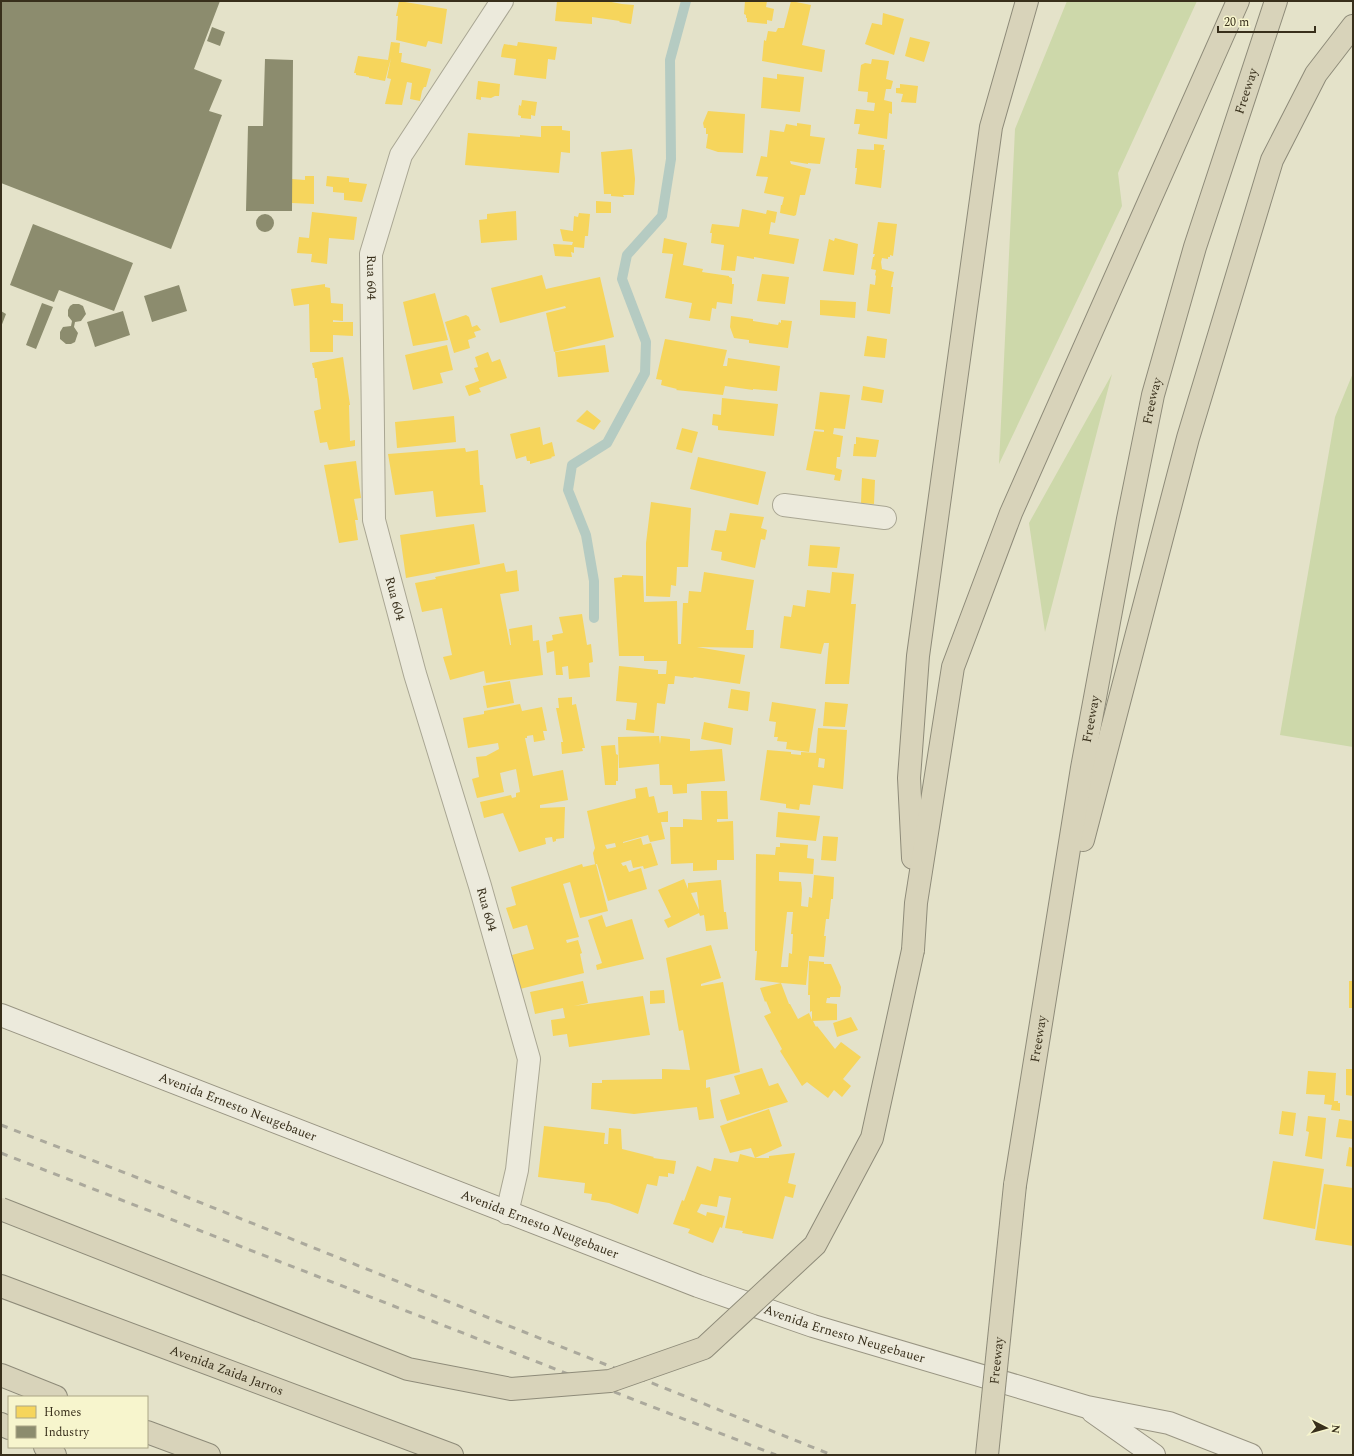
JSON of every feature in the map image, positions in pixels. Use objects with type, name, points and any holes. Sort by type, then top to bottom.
[{"type":"highway","points":[[916,903],[909,778],[918,656],[991,127],[1027,1]]},
{"type":"highway","points":[[1,1209],[408,1369],[511,1389],[610,1381],[704,1348],[815,1245],[872,1138],[913,950],[916,903],[953,667],[1011,513],[1238,1]]},
{"type":"highway","name":"Freeway","points":[[987,1455],[1014,1185],[1082,768],[1128,519],[1153,395],[1195,247],[1276,1]]},
{"type":"highway","points":[[1051,963],[1188,438],[1272,160],[1316,74],[1353,26]]},
{"type":"highway","name":"Avenida Zaida Jarros","points":[[1,1286],[452,1455]]},
{"type":"highway","points":[[1,1375],[54,1396]]},
{"type":"highway","points":[[148,1432],[209,1455]]},
{"type":"highway","points":[[46,1448],[55,1455]]},
{"type":"main road","name":"Rua 604","points":[[502,1],[401,155],[371,254],[374,520],[415,674],[480,886],[529,1059],[517,1170],[507,1213]]},
{"type":"main road","points":[[784,505],[885,518]]},
{"type":"main road","name":"Avenida Ernesto Neugebauer","points":[[1,1015],[698,1286],[813,1326],[1087,1407],[1169,1423],[1251,1455]]},
{"type":"main road","name":"Avenida Ernesto Neugebauer","points":[[1087,1407],[1154,1455]]},
{"type":"green space","points":[[1067,1],[1197,1],[1118,173],[1122,206],[999,464],[1015,129]]},
{"type":"green space","points":[[1353,373],[1353,747],[1280,735],[1335,417]]},
{"type":"green space","points":[[1112,374],[1045,632],[1029,523]]},
{"type":"building: Homes","points":[[399,1],[447,9],[442,44],[428,41],[426,47],[396,40],[398,16],[396,16]]},
{"type":"building: Homes","points":[[557,1],[606,1],[634,5],[631,24],[592,17],[592,24],[555,21]]},
{"type":"building: Homes","points":[[745,1],[767,1],[766,7],[774,9],[772,21],[767,20],[767,24],[747,22],[746,15],[744,14]]},
{"type":"building: Homes","points":[[791,1],[811,5],[802,45],[825,50],[822,72],[762,61],[764,40],[766,41],[768,31],[776,32],[778,28],[784,28]]},
{"type":"building: Homes","points":[[883,13],[904,19],[894,55],[865,44],[872,23],[882,25]]},
{"type":"building: Homes","points":[[910,37],[930,42],[924,62],[905,56]]},
{"type":"building: Homes","points":[[391,42],[400,43],[399,53],[402,53],[401,62],[431,69],[426,87],[424,87],[422,91],[420,101],[410,99],[412,83],[407,82],[402,105],[385,104],[391,79],[387,78],[391,58],[385,81],[356,75],[356,73],[354,73],[358,56],[388,60]]},
{"type":"building: Homes","points":[[518,42],[557,47],[555,60],[548,59],[546,79],[514,75],[516,59],[501,57],[504,44],[517,46]]},
{"type":"building: Homes","points":[[872,59],[889,61],[886,79],[893,81],[891,89],[886,89],[884,100],[892,102],[892,114],[889,113],[887,139],[858,134],[860,124],[854,124],[856,109],[874,111],[875,103],[867,102],[868,92],[858,91],[861,65],[865,63],[871,64]]},
{"type":"building: Homes","points":[[777,74],[804,77],[800,112],[761,108],[763,77],[777,79]]},
{"type":"building: Homes","points":[[478,81],[500,84],[499,96],[491,98],[481,97],[481,100],[476,99]]},
{"type":"building: Homes","points":[[900,84],[918,86],[916,103],[901,102],[903,94],[896,93],[896,88],[900,88]]},
{"type":"building: Homes","points":[[522,100],[537,102],[535,116],[531,115],[531,119],[521,118],[521,116],[518,115],[519,105],[521,106]]},
{"type":"building: Homes","points":[[708,111],[745,114],[743,153],[718,152],[706,148],[708,134],[706,134],[706,128],[704,128],[703,123]]},
{"type":"building: Homes","points":[[797,123],[811,125],[810,136],[825,138],[820,164],[790,161],[791,164],[811,169],[805,195],[800,195],[796,215],[794,216],[780,213],[784,197],[764,193],[768,177],[756,176],[761,156],[767,157],[770,130],[784,132],[786,124],[797,126]]},
{"type":"building: Homes","points":[[541,126],[562,126],[562,130],[570,131],[570,153],[561,152],[559,173],[465,165],[468,133],[541,137]]},
{"type":"building: Homes","points":[[874,144],[884,145],[883,150],[885,150],[881,188],[855,184],[857,149],[874,150]]},
{"type":"building: Homes","points":[[632,149],[635,179],[634,195],[623,195],[624,197],[604,194],[601,152]]},
{"type":"building: Homes","points":[[305,176],[314,176],[314,204],[292,203],[292,179],[305,180]]},
{"type":"building: Homes","points":[[327,176],[349,178],[349,182],[367,184],[362,202],[344,200],[344,193],[333,192],[333,187],[326,186]]},
{"type":"building: Homes","points":[[596,201],[611,202],[611,213],[596,213]]},
{"type":"building: Homes","points":[[742,209],[766,214],[767,210],[777,212],[775,223],[771,222],[769,234],[799,239],[794,264],[754,257],[754,259],[737,256],[735,271],[721,270],[724,245],[711,243],[712,233],[710,233],[712,224],[739,227]]},
{"type":"building: Homes","points":[[516,211],[517,240],[481,243],[479,220],[487,219],[487,214]]},
{"type":"building: Homes","points":[[312,212],[357,217],[354,240],[329,238],[327,264],[311,262],[312,254],[297,253],[299,237],[309,238]]},
{"type":"building: Homes","points":[[579,213],[590,214],[588,236],[585,236],[584,248],[574,247],[574,253],[571,252],[572,257],[555,256],[553,244],[572,245],[573,242],[563,241],[560,229],[573,231],[574,216],[578,217]]},
{"type":"building: Homes","points":[[878,222],[897,224],[893,256],[890,255],[888,259],[882,258],[881,262],[882,269],[894,272],[891,287],[893,287],[890,314],[867,311],[870,284],[875,285],[876,270],[871,269],[875,254],[873,254]]},
{"type":"building: Homes","points":[[664,238],[687,243],[683,265],[703,269],[702,272],[729,276],[732,278],[732,284],[734,284],[732,304],[717,302],[716,309],[712,308],[710,321],[689,318],[692,303],[665,298],[673,254],[662,253]]},
{"type":"building: Homes","points":[[835,238],[858,244],[854,275],[823,271],[829,239],[834,241]]},
{"type":"building: Homes","points":[[762,274],[789,277],[785,304],[757,301]]},
{"type":"building: Homes","points":[[542,275],[546,289],[600,277],[614,337],[554,352],[546,313],[566,308],[565,306],[500,323],[491,288]]},
{"type":"building: Homes","points":[[325,284],[325,287],[330,288],[331,303],[343,304],[343,321],[333,320],[333,322],[353,322],[353,336],[333,335],[333,352],[310,352],[309,304],[294,306],[291,289]]},
{"type":"building: Homes","points":[[435,293],[448,340],[413,346],[403,302]]},
{"type":"building: Homes","points":[[820,300],[856,302],[855,318],[820,315]]},
{"type":"building: Homes","points":[[466,315],[469,317],[472,327],[477,325],[481,330],[474,332],[476,337],[468,340],[470,348],[454,353],[445,322]]},
{"type":"building: Homes","points":[[731,316],[778,325],[779,322],[781,323],[781,320],[792,321],[788,348],[749,343],[749,340],[734,338],[730,327]]},
{"type":"building: Homes","points":[[867,336],[887,339],[885,358],[864,356]]},
{"type":"building: Homes","points":[[665,339],[727,350],[723,366],[727,366],[728,358],[780,366],[777,391],[753,390],[725,386],[723,395],[676,390],[677,389],[661,385],[662,380],[656,379]]},
{"type":"building: Homes","points":[[447,345],[453,370],[440,373],[443,383],[413,390],[405,355]]},
{"type":"building: Homes","points":[[605,345],[609,372],[558,377],[555,352]]},
{"type":"building: Homes","points":[[488,352],[492,362],[500,359],[507,378],[479,388],[481,392],[469,396],[465,386],[479,381],[474,368],[478,367],[475,357]]},
{"type":"building: Homes","points":[[343,357],[350,405],[350,441],[355,440],[355,446],[329,450],[327,442],[320,443],[314,411],[321,409],[317,378],[315,378],[312,363]]},
{"type":"building: Homes","points":[[863,386],[884,390],[882,403],[861,400]]},
{"type":"building: Homes","points":[[820,392],[850,395],[845,429],[834,428],[833,434],[843,436],[840,457],[837,457],[836,468],[842,470],[840,481],[834,480],[835,475],[806,470],[814,431],[824,432],[824,430],[815,429]]},
{"type":"building: Homes","points":[[722,398],[778,404],[774,436],[718,430],[718,426],[712,425],[713,414],[721,415]]},
{"type":"building: Homes","points":[[587,410],[601,421],[594,430],[576,421]]},
{"type":"building: Homes","points":[[454,416],[456,442],[397,448],[395,422]]},
{"type":"building: Homes","points":[[540,427],[543,445],[552,442],[555,456],[530,464],[530,461],[527,461],[526,456],[516,459],[510,434]]},
{"type":"building: Homes","points":[[682,428],[698,432],[692,453],[676,449]]},
{"type":"building: Homes","points":[[856,437],[879,440],[876,457],[853,456]]},
{"type":"building: Homes","points":[[465,448],[466,452],[478,450],[480,485],[483,485],[486,512],[436,517],[433,491],[395,495],[388,454]]},
{"type":"building: Homes","points":[[698,457],[766,472],[758,505],[690,489]]},
{"type":"building: Homes","points":[[356,461],[361,498],[354,499],[358,520],[355,520],[358,540],[339,543],[324,465]]},
{"type":"building: Homes","points":[[862,478],[875,480],[874,504],[861,503]]},
{"type":"building: Homes","points":[[651,502],[691,508],[688,567],[677,567],[676,586],[671,585],[670,597],[646,596],[646,543]]},
{"type":"building: Homes","points":[[730,513],[764,517],[761,528],[767,530],[765,540],[761,539],[755,568],[721,560],[722,552],[711,550],[715,530],[726,531]]},
{"type":"building: Homes","points":[[474,524],[480,564],[406,578],[400,535]]},
{"type":"building: Homes","points":[[810,545],[840,547],[837,568],[808,566]]},
{"type":"building: Homes","points":[[504,563],[506,572],[517,570],[519,591],[500,594],[510,645],[509,629],[532,625],[533,641],[539,640],[543,675],[486,683],[484,671],[450,680],[443,657],[452,655],[442,608],[422,612],[415,583],[436,579],[435,577]]},
{"type":"building: Homes","points":[[704,572],[754,580],[746,630],[754,630],[753,648],[697,647],[745,655],[740,684],[694,677],[675,676],[674,684],[668,684],[665,704],[657,703],[654,733],[626,730],[627,719],[635,720],[637,703],[616,701],[619,666],[658,670],[658,674],[666,674],[667,661],[644,661],[644,656],[619,656],[614,578],[622,577],[622,575],[643,576],[644,602],[677,601],[678,644],[681,644],[683,603],[688,603],[689,591],[701,592]]},
{"type":"building: Homes","points":[[832,572],[854,574],[851,604],[856,604],[849,684],[825,684],[829,643],[824,643],[821,654],[780,648],[784,616],[791,617],[793,605],[805,607],[807,590],[830,593]]},
{"type":"building: Homes","points":[[582,614],[587,645],[591,644],[593,662],[589,663],[590,677],[569,679],[568,666],[562,667],[563,675],[556,675],[554,651],[547,653],[546,642],[553,640],[552,635],[563,633],[559,617]]},
{"type":"building: Homes","points":[[510,681],[514,703],[487,708],[483,686]]},
{"type":"building: Homes","points":[[731,689],[750,692],[748,711],[728,708]]},
{"type":"building: Homes","points":[[572,697],[572,705],[576,704],[585,748],[582,748],[583,751],[562,754],[561,742],[563,742],[556,708],[559,708],[558,698]]},
{"type":"building: Homes","points":[[772,702],[816,709],[809,752],[786,749],[787,742],[777,741],[778,737],[774,737],[776,722],[769,721]]},
{"type":"building: Homes","points":[[825,702],[848,704],[845,727],[823,726]]},
{"type":"building: Homes","points":[[520,704],[522,711],[542,707],[547,731],[543,731],[545,740],[534,742],[533,735],[525,738],[533,776],[563,770],[568,800],[540,805],[540,808],[565,807],[564,838],[556,839],[556,841],[553,842],[552,837],[545,838],[546,844],[519,852],[503,813],[484,818],[480,802],[511,795],[512,798],[516,797],[516,793],[520,792],[516,769],[500,773],[504,792],[477,798],[472,779],[479,777],[476,757],[486,756],[499,749],[498,743],[468,748],[463,718],[484,714],[484,711]]},
{"type":"building: Homes","points":[[704,722],[733,728],[731,745],[701,739]]},
{"type":"building: Homes","points":[[818,728],[847,730],[843,789],[813,785],[810,805],[800,804],[799,810],[786,808],[786,804],[760,800],[767,750],[791,752],[791,754],[801,755],[801,752],[816,753]],"holes":[[[819,758],[825,759],[824,768],[818,767]]]},
{"type":"building: Homes","points":[[659,736],[660,744],[661,736],[690,739],[690,751],[722,749],[725,781],[687,784],[687,793],[673,794],[672,785],[660,785],[659,764],[619,768],[618,737]]},
{"type":"building: Homes","points":[[615,745],[616,754],[618,755],[618,781],[616,781],[616,785],[605,785],[601,746]]},
{"type":"building: Homes","points":[[647,787],[649,797],[654,796],[658,813],[668,811],[668,822],[661,822],[665,839],[650,842],[648,835],[623,842],[641,838],[643,845],[651,843],[658,865],[644,869],[643,866],[633,868],[631,860],[621,863],[623,866],[626,865],[629,872],[641,868],[647,889],[608,901],[597,864],[595,864],[593,853],[595,848],[587,811],[636,798],[635,789]],"holes":[[[615,843],[616,847],[607,849],[605,845]]]},
{"type":"building: Homes","points":[[701,791],[727,791],[728,819],[717,819],[717,822],[733,821],[734,860],[717,860],[717,870],[693,871],[693,863],[671,864],[670,827],[683,827],[683,819],[702,820]]},
{"type":"building: Homes","points":[[778,812],[820,816],[816,841],[776,837]]},
{"type":"building: Homes","points":[[823,836],[838,837],[836,861],[821,860]]},
{"type":"building: Homes","points":[[780,843],[808,845],[807,858],[814,859],[813,874],[779,872],[779,881],[801,882],[801,906],[808,907],[809,897],[812,898],[814,875],[834,877],[833,899],[831,899],[829,919],[826,919],[824,957],[809,956],[806,985],[755,980],[757,951],[755,951],[756,854],[775,855],[776,847],[780,847]],"holes":[[[787,912],[793,912],[791,934],[793,934],[792,954],[789,953],[788,967],[781,967]]]},
{"type":"building: Homes","points":[[582,864],[583,867],[596,864],[608,911],[580,918],[570,882],[563,884],[579,937],[566,940],[567,943],[578,940],[582,953],[580,954],[584,973],[520,989],[512,955],[534,949],[527,925],[513,929],[506,908],[516,905],[511,887]]},
{"type":"building: Homes","points":[[684,879],[688,889],[688,883],[721,880],[724,912],[726,912],[728,929],[706,931],[704,915],[700,916],[699,913],[668,928],[664,920],[671,917],[658,890]],"holes":[[[697,892],[699,910],[691,893]]]},
{"type":"building: Homes","points":[[602,915],[606,927],[632,919],[644,959],[597,970],[596,965],[602,963],[588,920]]},
{"type":"building: Homes","points":[[711,945],[721,978],[701,984],[701,986],[723,982],[740,1072],[706,1080],[706,1088],[710,1087],[714,1118],[699,1120],[697,1107],[634,1114],[591,1109],[592,1083],[602,1083],[602,1080],[662,1079],[662,1069],[690,1070],[683,1030],[679,1031],[666,958]]},
{"type":"building: Homes","points":[[809,961],[831,964],[841,987],[840,997],[827,998],[826,1003],[837,1004],[837,1020],[813,1021],[816,1027],[817,1026],[835,1049],[841,1042],[861,1057],[843,1079],[851,1086],[842,1097],[834,1090],[828,1098],[807,1082],[802,1086],[780,1051],[782,1049],[764,1016],[771,1013],[760,988],[781,983],[789,1004],[798,1019],[809,1013],[812,1020],[812,1011],[810,1012],[810,995],[808,995]]},
{"type":"building: Homes","points":[[583,981],[588,1003],[574,1006],[643,996],[650,1035],[569,1047],[567,1034],[553,1036],[551,1020],[565,1018],[563,1008],[535,1014],[530,992]]},
{"type":"building: Homes","points":[[1349,981],[1353,981],[1353,1008],[1349,1008]]},
{"type":"building: Homes","points":[[664,990],[665,1003],[650,1004],[650,991]]},
{"type":"building: Homes","points":[[851,1017],[858,1030],[837,1037],[833,1023]]},
{"type":"building: Homes","points":[[762,1068],[769,1086],[778,1083],[788,1102],[727,1121],[720,1100],[740,1094],[734,1076]]},
{"type":"building: Homes","points":[[1346,1069],[1353,1069],[1353,1096],[1346,1095]]},
{"type":"building: Homes","points":[[1308,1071],[1336,1073],[1334,1101],[1338,1101],[1338,1103],[1340,1103],[1340,1111],[1331,1110],[1332,1105],[1324,1104],[1325,1095],[1306,1094]]},
{"type":"building: Homes","points":[[769,1109],[782,1146],[755,1158],[751,1148],[730,1153],[720,1126]]},
{"type":"building: Homes","points":[[1282,1111],[1296,1113],[1293,1136],[1279,1134]]},
{"type":"building: Homes","points":[[1308,1116],[1326,1118],[1322,1159],[1305,1156],[1309,1132],[1306,1131]]},
{"type":"building: Homes","points":[[1339,1119],[1353,1121],[1353,1139],[1336,1137]]},
{"type":"building: Homes","points":[[544,1126],[605,1133],[604,1144],[608,1144],[609,1128],[621,1129],[622,1149],[654,1157],[653,1158],[676,1161],[674,1174],[668,1173],[668,1177],[659,1176],[657,1186],[647,1184],[638,1214],[609,1203],[591,1200],[592,1194],[584,1193],[585,1183],[538,1177]]},
{"type":"building: Homes","points":[[1349,1147],[1353,1148],[1353,1167],[1346,1166]]},
{"type":"building: Homes","points":[[795,1153],[788,1183],[796,1185],[793,1198],[785,1196],[773,1239],[725,1228],[731,1198],[719,1196],[717,1207],[701,1204],[697,1212],[706,1216],[707,1212],[725,1216],[722,1228],[720,1227],[713,1243],[688,1233],[690,1229],[673,1224],[682,1200],[684,1201],[697,1166],[711,1171],[714,1158],[738,1162],[740,1154],[755,1158],[769,1158],[769,1156]]},
{"type":"building: Homes","points":[[1273,1161],[1324,1169],[1315,1229],[1263,1219]]},
{"type":"building: Homes","points":[[1324,1184],[1353,1188],[1353,1246],[1315,1240]]},
{"type":"building: Industry","points":[[1,1],[220,1],[194,69],[222,80],[209,111],[222,115],[171,249],[1,183]]},
{"type":"building: Industry","points":[[212,27],[225,32],[220,46],[207,41]]},
{"type":"building: Industry","points":[[265,59],[293,60],[292,211],[246,211],[248,126],[263,126]]},
{"type":"building: Industry","points":[[265,214],[271,217],[274,223],[271,229],[265,232],[259,229],[256,223],[259,217]]},
{"type":"building: Industry","points":[[33,224],[133,263],[114,311],[59,290],[54,302],[10,285]]},
{"type":"building: Industry","points":[[179,285],[187,311],[152,322],[144,296]]},
{"type":"building: Industry","points":[[42,303],[53,307],[36,349],[26,345]]},
{"type":"building: Industry","points":[[73,304],[83,306],[86,314],[81,321],[75,322],[74,327],[78,333],[75,342],[66,344],[60,339],[60,332],[63,327],[71,326],[72,321],[68,316],[68,310]]},
{"type":"building: Industry","points":[[1,311],[6,314],[1,327]]},
{"type":"building: Industry","points":[[123,311],[130,335],[95,347],[87,322]]},
{"type":"waterway","points":[[594,618],[594,581],[586,535],[568,490],[572,465],[607,443],[645,373],[646,342],[622,279],[627,255],[662,216],[671,159],[670,60],[686,1]]},
{"type":"railway","points":[[1,1125],[164,1188],[832,1455]]},
{"type":"railway","points":[[1,1153],[776,1455]]}]
